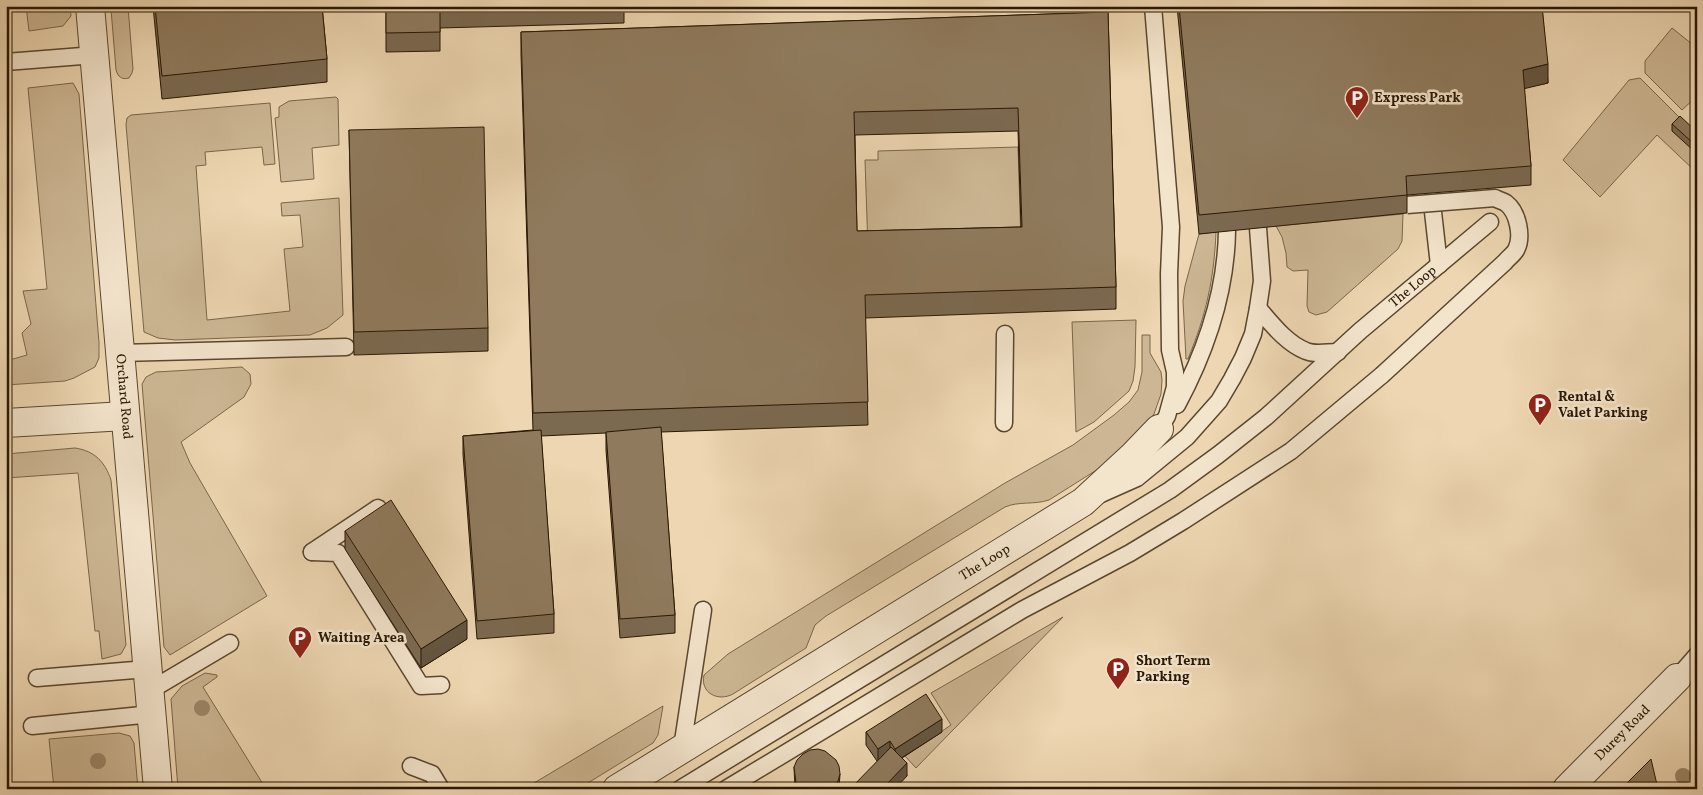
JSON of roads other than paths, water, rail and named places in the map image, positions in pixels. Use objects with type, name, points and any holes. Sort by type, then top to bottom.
[{"type":"street","name":"Orchard Road","points":[[90,6],[158,789]]},
{"type":"street","points":[[6,423],[125,416]]},
{"type":"street","name":"The Loop","points":[[616,789],[1083,502],[1159,429]]},
{"type":"street","name":"Durey Road","points":[[1568,789],[1687,670]]},
{"type":"lane","points":[[1153,6],[1171,227],[1169,274],[1170,350],[1175,372],[1175,388],[1169,410],[1159,429]]},
{"type":"lane","points":[[6,62],[95,55]]},
{"type":"lane","points":[[726,789],[1022,610],[1130,553],[1183,522],[1291,451],[1382,375],[1516,251],[1520,231],[1512,211],[1506,203],[1495,198],[1407,205]]},
{"type":"lane","points":[[1433,212],[1439,264]]},
{"type":"lane","name":"The Loop","points":[[680,789],[1170,490],[1218,456],[1266,417],[1439,264],[1490,222]]},
{"type":"lane","points":[[1083,502],[1137,478],[1187,438],[1219,401],[1244,358],[1253,334],[1262,281],[1258,228]]},
{"type":"lane","name":"The Loop","points":[[1159,429],[1170,415],[1194,373],[1213,321],[1222,287],[1226,231]]},
{"type":"lane","points":[[1258,308],[1289,340],[1306,351],[1320,353],[1338,352]]},
{"type":"lane","points":[[1004,423],[1005,334]]},
{"type":"lane","points":[[120,353],[346,347]]},
{"type":"lane","points":[[378,508],[312,552],[338,553],[421,686],[440,685]]},
{"type":"lane","points":[[682,748],[703,610]]},
{"type":"lane","points":[[32,726],[149,692],[230,643]]},
{"type":"lane","points":[[1687,670],[1697,655]]},
{"type":"lane","points":[[36,678],[149,692]]},
{"type":"lane","points":[[411,766],[432,774],[441,789]]},
{"type":"place","name":"Express Park","points":[[1357,119]]},
{"type":"place","name":"Rental & Valet Parking","points":[[1540,426]]},
{"type":"place","name":"Waiting Area","points":[[300,659]]},
{"type":"place","name":"Short Term Parking","points":[[1118,690]]}]
